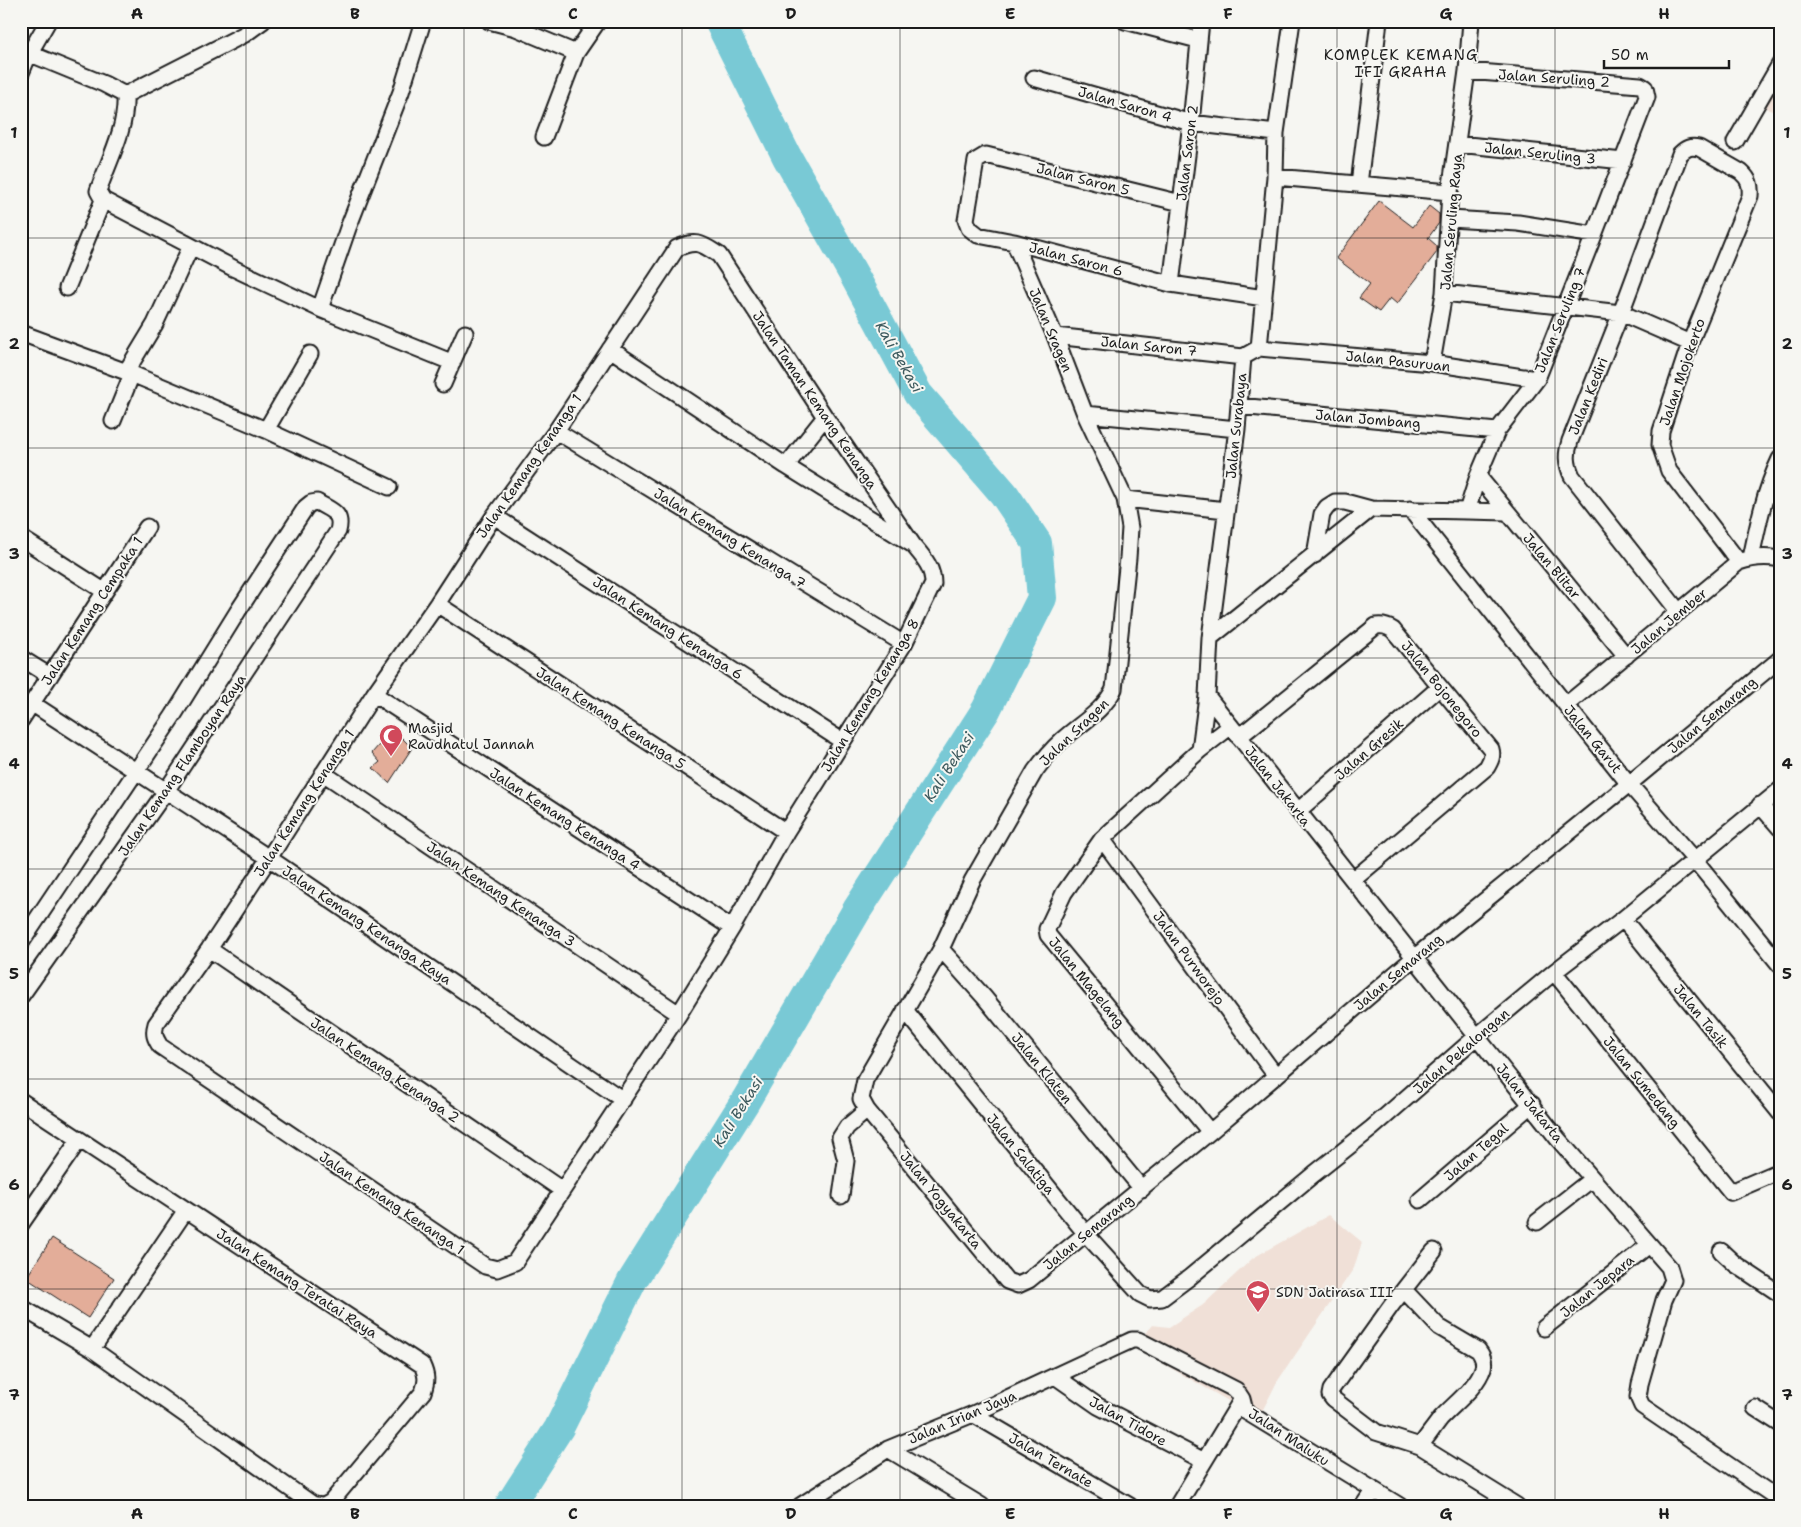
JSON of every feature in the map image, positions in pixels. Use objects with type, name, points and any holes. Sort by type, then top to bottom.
[{"type":"street","points":[[21,73],[25,52],[48,21]]},
{"type":"street","points":[[124,95],[246,34],[263,21]]},
{"type":"street","points":[[320,309],[348,228],[401,92],[423,21]]},
{"type":"street","points":[[489,21],[518,25],[576,53]]},
{"type":"street","points":[[544,137],[576,53],[598,21]]},
{"type":"street","points":[[1125,21],[1198,40]]},
{"type":"street","name":"Jalan Saron 2","points":[[1171,284],[1191,123],[1201,21]]},
{"type":"street","points":[[1259,348],[1275,177],[1276,133],[1292,21]]},
{"type":"street","points":[[1359,184],[1379,21]]},
{"type":"street","name":"Jalan Seruling Raya","points":[[1432,363],[1444,293],[1450,219],[1450,192],[1467,71],[1471,21]]},
{"type":"street","points":[[25,52],[104,84],[124,95]]},
{"type":"street","points":[[1735,142],[1780,64]]},
{"type":"street","name":"Jalan Seruling 2","points":[[1467,71],[1640,85]]},
{"type":"street","name":"Jalan Saron 4","points":[[1034,78],[1191,123],[1276,133]]},
{"type":"street","name":"Jalan Seruling 7","points":[[1466,511],[1497,431],[1537,379],[1647,97],[1645,88],[1640,85]]},
{"type":"street","points":[[124,95],[126,109],[123,122],[98,190],[103,200],[191,246],[320,309],[451,362]]},
{"type":"street","name":"Jalan Seruling 3","points":[[1458,144],[1623,161]]},
{"type":"street","name":"Jalan Mojokerto","points":[[1680,154],[1686,148],[1699,148],[1741,172],[1750,182],[1750,196],[1690,343],[1661,431],[1660,445],[1669,471],[1745,560]]},
{"type":"street","name":"Jalan Kediri","points":[[1679,612],[1572,476],[1567,466],[1566,453],[1621,313],[1680,154]]},
{"type":"street","name":"Jalan Saron 5","points":[[986,155],[1181,203]]},
{"type":"street","name":"Jalan Saron 6","points":[[986,155],[976,161],[966,220],[968,228],[978,235],[1014,242],[1171,284],[1264,298]]},
{"type":"street","points":[[1275,177],[1450,192]]},
{"type":"street","points":[[67,288],[103,200]]},
{"type":"street","points":[[1450,219],[1518,223],[1594,235]]},
{"type":"street","name":"Jalan Kemang Kenanga 1","points":[[562,1190],[515,1262],[497,1269],[486,1266],[160,1046],[155,1039],[154,1032],[156,1024],[209,949],[374,694],[494,516],[556,431],[677,248],[689,242],[703,245],[719,255]]},
{"type":"street","name":"Jalan Sragen","points":[[867,1110],[861,1099],[865,1080],[941,949],[972,881],[1035,771],[1046,755],[1110,700],[1114,689],[1130,528],[1125,499],[1085,414],[1055,336],[1014,242]]},
{"type":"street","points":[[113,421],[129,373],[155,324],[191,246]]},
{"type":"street","name":"Jalan Taman Kemang Kenanga","points":[[719,255],[825,417],[913,545]]},
{"type":"street","points":[[1444,293],[1621,313],[1690,343]]},
{"type":"street","points":[[21,333],[129,373],[266,430],[389,487]]},
{"type":"street","points":[[443,384],[465,333]]},
{"type":"street","name":"Jalan Saron 7","points":[[1055,336],[1243,356]]},
{"type":"street","name":"Jalan Pasuruan","points":[[1259,348],[1432,363],[1537,379]]},
{"type":"street","name":"Jalan Surabaya","points":[[1200,750],[1207,696],[1210,638],[1237,429],[1243,356],[1259,348]]},
{"type":"street","name":"Jalan Kemang Kenanga 8","points":[[610,349],[786,466],[913,545],[928,564],[933,574],[932,584],[904,644],[786,832],[732,928],[623,1100]]},
{"type":"street","points":[[266,430],[310,354]]},
{"type":"street","name":"Jalan Jombang","points":[[1239,406],[1497,431]]},
{"type":"street","points":[[1085,414],[1237,429]]},
{"type":"street","points":[[786,466],[825,417]]},
{"type":"street","name":"Jalan Kemang Kenanga 7","points":[[556,431],[904,644]]},
{"type":"street","points":[[1780,459],[1770,479],[1745,560],[1769,557],[1780,559]]},
{"type":"street","name":"Jalan Blitar","points":[[1478,476],[1626,656]]},
{"type":"street","points":[[1125,499],[1226,510]]},
{"type":"street","name":"Jalan Kemang Flamboyan Raya","points":[[21,996],[166,792],[338,531],[341,521],[338,515],[317,502],[311,503],[306,507],[136,772]]},
{"type":"street","points":[[1314,555],[1322,514],[1327,507],[1335,502],[1345,502],[1371,510],[1410,509],[1507,512]]},
{"type":"street","name":"Jalan Garut","points":[[1410,509],[1629,784],[1780,965]]},
{"type":"street","points":[[1210,638],[1371,510]]},
{"type":"street","name":"Jalan Kemang Kenanga 6","points":[[494,516],[842,741]]},
{"type":"street","name":"Jalan Kemang Cempaka 1","points":[[21,720],[147,527]]},
{"type":"street","points":[[21,538],[104,591]]},
{"type":"street","name":"Jalan Jember","points":[[1566,704],[1745,560]]},
{"type":"street","name":"Jalan Kemang Kenanga 5","points":[[436,604],[786,832]]},
{"type":"street","name":"Jalan Bojonegoro","points":[[1235,731],[1376,626],[1387,626],[1393,630],[1491,748],[1491,760],[1479,773],[1353,880]]},
{"type":"street","points":[[21,658],[50,676]]},
{"type":"street","name":"Jalan Semarang","points":[[1018,1285],[1030,1280],[1142,1189],[1414,957],[1629,784],[1780,659]]},
{"type":"street","name":"Jalan Gresik","points":[[1298,811],[1440,687]]},
{"type":"street","name":"Jalan Kemang Kenanga 4","points":[[374,694],[732,928]]},
{"type":"street","name":"Jalan Jakarta","points":[[1207,696],[1476,1037],[1592,1179],[1669,1268],[1672,1280],[1664,1300],[1642,1376],[1638,1397],[1642,1406],[1773,1497]]},
{"type":"street","name":"Jalan Kemang Kenanga Raya","points":[[32,704],[269,858],[623,1100]]},
{"type":"street","name":"Jalan Magelang","points":[[1210,1132],[1048,934],[1047,928],[1064,893],[1102,839],[1200,750],[1235,731]]},
{"type":"street","points":[[21,943],[136,772]]},
{"type":"street","name":"Jalan Kemang Kenanga 3","points":[[323,773],[679,1014]]},
{"type":"street","name":"Jalan Pekalongan","points":[[1140,1294],[1146,1298],[1155,1299],[1162,1298],[1173,1291],[1372,1128],[1554,972],[1623,919],[1780,790]]},
{"type":"street","points":[[1760,805],[1780,828]]},
{"type":"street","name":"Jalan Purworejo","points":[[1102,839],[1276,1076]]},
{"type":"street","name":"Jalan Tasik","points":[[1623,919],[1780,1113]]},
{"type":"street","name":"Jalan Kemang Kenanga 2","points":[[209,949],[562,1190]]},
{"type":"street","name":"Jalan Klaten","points":[[941,949],[984,997],[1142,1189]]},
{"type":"street","name":"Jalan Sumedang","points":[[1554,972],[1731,1192],[1780,1171]]},
{"type":"street","name":"Jalan Salatiga","points":[[905,1010],[1086,1234],[1140,1294]]},
{"type":"street","points":[[562,1190],[623,1100]]},
{"type":"street","name":"Jalan Kemang Teratai Raya","points":[[21,1101],[422,1365],[426,1372],[427,1381],[423,1392],[331,1502],[319,1505]]},
{"type":"street","name":"Jalan Tegal","points":[[1420,1200],[1532,1104]]},
{"type":"street","points":[[841,1196],[846,1161],[841,1136],[867,1110]]},
{"type":"street","name":"Jalan Yogyakarta","points":[[867,1110],[1007,1281],[1018,1285]]},
{"type":"street","points":[[21,1224],[79,1140]]},
{"type":"street","points":[[1537,1222],[1592,1179]]},
{"type":"street","points":[[92,1349],[186,1210]]},
{"type":"street","name":"Jalan Jepara","points":[[1544,1328],[1649,1244]]},
{"type":"street","points":[[1434,1250],[1365,1342],[1331,1390],[1330,1395],[1332,1399],[1376,1432],[1420,1446],[1501,1494],[1517,1506]]},
{"type":"street","points":[[1721,1251],[1748,1273],[1778,1289]]},
{"type":"street","points":[[1404,1290],[1439,1327],[1478,1350],[1484,1362],[1483,1369],[1471,1386],[1440,1420],[1420,1446]]},
{"type":"street","points":[[21,1307],[92,1349],[319,1505]]},
{"type":"street","name":"Jalan Irian Jaya","points":[[811,1503],[888,1449],[972,1414],[1132,1340]]},
{"type":"street","name":"Jalan Maluku","points":[[1132,1340],[1148,1344],[1236,1390],[1242,1399],[1245,1411],[1400,1506]]},
{"type":"street","name":"Jalan Tidore","points":[[1055,1376],[1098,1406],[1204,1461]]},
{"type":"street","points":[[1177,1506],[1242,1399]]},
{"type":"street","points":[[1755,1408],[1780,1424]]},
{"type":"street","name":"Jalan Ternate","points":[[972,1414],[1130,1506]]},
{"type":"street","points":[[888,1449],[982,1506]]},
{"type":"street","points":[[1362,1506],[1373,1491]]},
{"type":"shaded area","points":[[1780,59],[1780,115],[1760,105]]},
{"type":"shaded area","name":"SDN Jatirasa III","points":[[1329,1215],[1362,1242],[1354,1268],[1277,1382],[1257,1421],[1232,1403],[1134,1347],[1152,1325],[1169,1327],[1203,1305],[1253,1258]]},
{"type":"building","points":[[1379,201],[1413,227],[1429,206],[1439,214],[1439,223],[1428,238],[1437,246],[1437,252],[1397,304],[1390,298],[1379,312],[1359,298],[1370,284],[1336,258]]},
{"type":"building","name":"Masjid Raudhatul Jannah","points":[[393,729],[412,748],[389,783],[373,768],[380,762],[372,753]]},
{"type":"building","points":[[52,1238],[114,1278],[88,1318],[26,1278]]},
{"type":"waterway","name":"Kali Bekasi","points":[[509,1506],[559,1428],[632,1281],[746,1100],[857,910],[986,710],[1042,598],[1037,543],[1004,494],[918,394],[787,157],[719,21]]},
{"type":"place","name":"Masjid Raudhatul Jannah","points":[[391,757]]},
{"type":"place","name":"SDN Jatirasa III","points":[[1258,1313]]},
{"type":"district","name":"KOMPLEK KEMANG IFI GRAHA","points":[[1401,64]]}]
